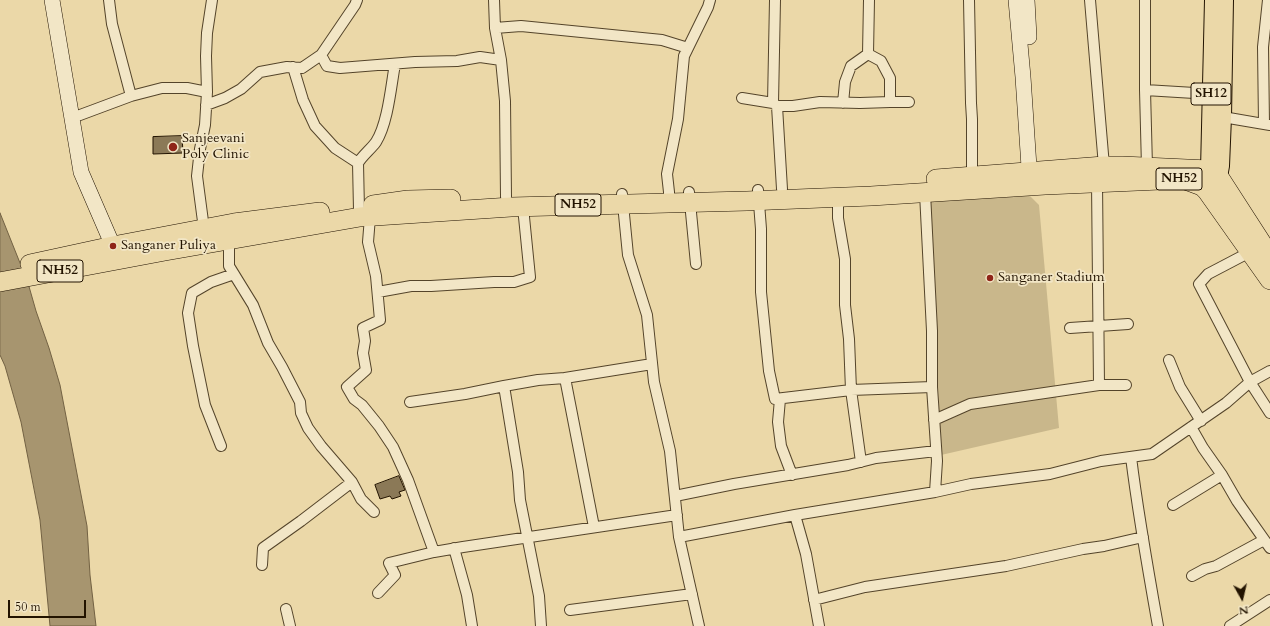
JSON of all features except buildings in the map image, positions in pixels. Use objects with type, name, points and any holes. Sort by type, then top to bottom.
[{"type":"highway","name":"NH52","points":[[363,211],[408,200],[506,197],[622,199],[758,195],[838,198],[925,192],[1034,178],[1100,174],[1147,167],[1209,181],[1263,250],[1270,280]]},
{"type":"highway","name":"NH52","points":[[1100,174],[1209,181]]},
{"type":"highway","name":"NH52","points":[[758,195],[782,189],[821,188],[972,176],[1034,178]]},
{"type":"highway","name":"NH52","points":[[0,282],[117,253],[204,229],[234,223],[363,211],[523,207],[622,199]]},
{"type":"highway","name":"NH52","points":[[0,270],[117,253],[229,240],[360,218],[363,211]]},
{"type":"main road","name":"SH12","points":[[1209,181],[1213,0]]},
{"type":"main road","points":[[1209,181],[1223,117],[1225,0]]},
{"type":"street","points":[[52,0],[81,172],[117,253]]},
{"type":"street","points":[[109,0],[112,24],[131,96]]},
{"type":"street","points":[[204,229],[197,176],[200,149],[205,125],[208,92],[207,41],[212,0]]},
{"type":"street","points":[[206,105],[225,98],[241,89],[260,72],[287,66],[302,68],[322,55],[357,0]]},
{"type":"street","points":[[494,0],[495,28],[501,60],[505,101],[506,197]]},
{"type":"street","points":[[669,198],[667,174],[678,119],[684,56],[710,0]]},
{"type":"street","points":[[775,0],[775,104],[782,189]]},
{"type":"street","points":[[868,54],[869,0]]},
{"type":"street","points":[[969,0],[972,176]]},
{"type":"street","points":[[1016,0],[1034,178]]},
{"type":"street","points":[[1027,0],[1034,178]]},
{"type":"street","points":[[1090,0],[1100,174],[1098,325],[1099,385]]},
{"type":"street","points":[[1145,0],[1147,167]]},
{"type":"street","points":[[1223,117],[1267,125],[1266,47],[1268,0]]},
{"type":"street","points":[[495,28],[521,26],[662,40],[688,48]]},
{"type":"street","points":[[843,103],[845,82],[851,66],[868,54]]},
{"type":"street","points":[[868,54],[881,61],[890,78],[890,102]]},
{"type":"street","points":[[322,55],[327,66],[340,68],[458,61],[480,58],[501,60]]},
{"type":"street","points":[[395,64],[390,97],[382,126],[376,142],[358,163],[363,211],[376,276],[380,320],[363,328],[365,341],[363,353],[366,370],[347,387],[354,399],[362,405],[393,446],[408,480],[434,552]]},
{"type":"street","points":[[293,67],[303,100],[315,126],[335,148],[358,163]]},
{"type":"street","points":[[72,118],[131,96],[162,88],[187,88],[208,92]]},
{"type":"street","points":[[1145,90],[1211,94]]},
{"type":"street","points":[[742,98],[793,106],[820,102],[909,102]]},
{"type":"street","points":[[925,192],[932,331],[932,387],[936,451],[935,492]]},
{"type":"street","points":[[758,195],[762,235],[761,292],[769,371],[775,399],[851,390],[932,387]]},
{"type":"street","points":[[689,197],[696,264]]},
{"type":"street","points":[[838,198],[838,218],[844,259],[845,305],[849,339],[851,390],[861,462]]},
{"type":"street","points":[[622,199],[628,255],[647,315],[654,382],[670,451],[679,537],[699,626]]},
{"type":"street","points":[[378,292],[411,286],[514,282],[530,277],[523,207]]},
{"type":"street","points":[[229,240],[229,266],[253,306],[268,343],[300,402],[301,413],[308,428],[324,450],[352,482],[361,499],[374,512]]},
{"type":"street","points":[[1263,250],[1208,274],[1199,284],[1250,382],[1270,413]]},
{"type":"street","points":[[222,446],[205,404],[188,313],[192,293],[211,282],[234,274]]},
{"type":"street","points":[[1070,328],[1128,324]]},
{"type":"street","points":[[1169,360],[1180,387],[1201,421]]},
{"type":"street","points":[[410,402],[465,394],[538,380],[565,378],[652,364]]},
{"type":"street","points":[[679,537],[795,515],[935,492],[971,484],[1050,474],[1101,461],[1152,454],[1226,403],[1250,382],[1270,370]]},
{"type":"street","points":[[565,378],[594,527]]},
{"type":"street","points":[[934,420],[970,404],[1099,385],[1126,385]]},
{"type":"street","points":[[504,386],[518,472],[520,500],[538,596],[541,626]]},
{"type":"street","points":[[780,399],[778,422],[781,446],[792,475]]},
{"type":"street","points":[[1192,427],[1203,448],[1267,544],[1192,576]]},
{"type":"street","points":[[675,496],[876,458],[936,451]]},
{"type":"street","points":[[1131,457],[1137,510],[1143,537],[1148,574],[1155,602],[1158,626]]},
{"type":"street","points":[[1173,505],[1222,475]]},
{"type":"street","points":[[262,565],[263,548],[301,522],[352,482]]},
{"type":"street","points":[[378,593],[395,575],[389,563],[454,548],[677,515]]},
{"type":"street","points":[[795,515],[806,554],[819,626]]},
{"type":"street","points":[[814,600],[865,588],[1006,566],[1143,537]]},
{"type":"street","points":[[454,548],[467,595],[472,626]]},
{"type":"street","points":[[570,610],[692,594]]},
{"type":"street","points":[[1230,626],[1270,600]]},
{"type":"street","points":[[286,609],[290,626]]},
{"type":"shaded area","name":"Sanganer Stadium","points":[[1030,196],[1039,205],[1059,428],[941,455],[930,200]]},
{"type":"shaded area","points":[[0,213],[28,283],[60,385],[87,526],[90,575],[96,626],[50,626],[40,520],[21,422],[5,366],[0,355]]},
{"type":"place","name":"Sanjeevani Poly Clinic","points":[[173,147]]},
{"type":"place","name":"Sanganer Puliya","points":[[113,246]]},
{"type":"place","name":"Sanganer Stadium","points":[[990,278]]}]
